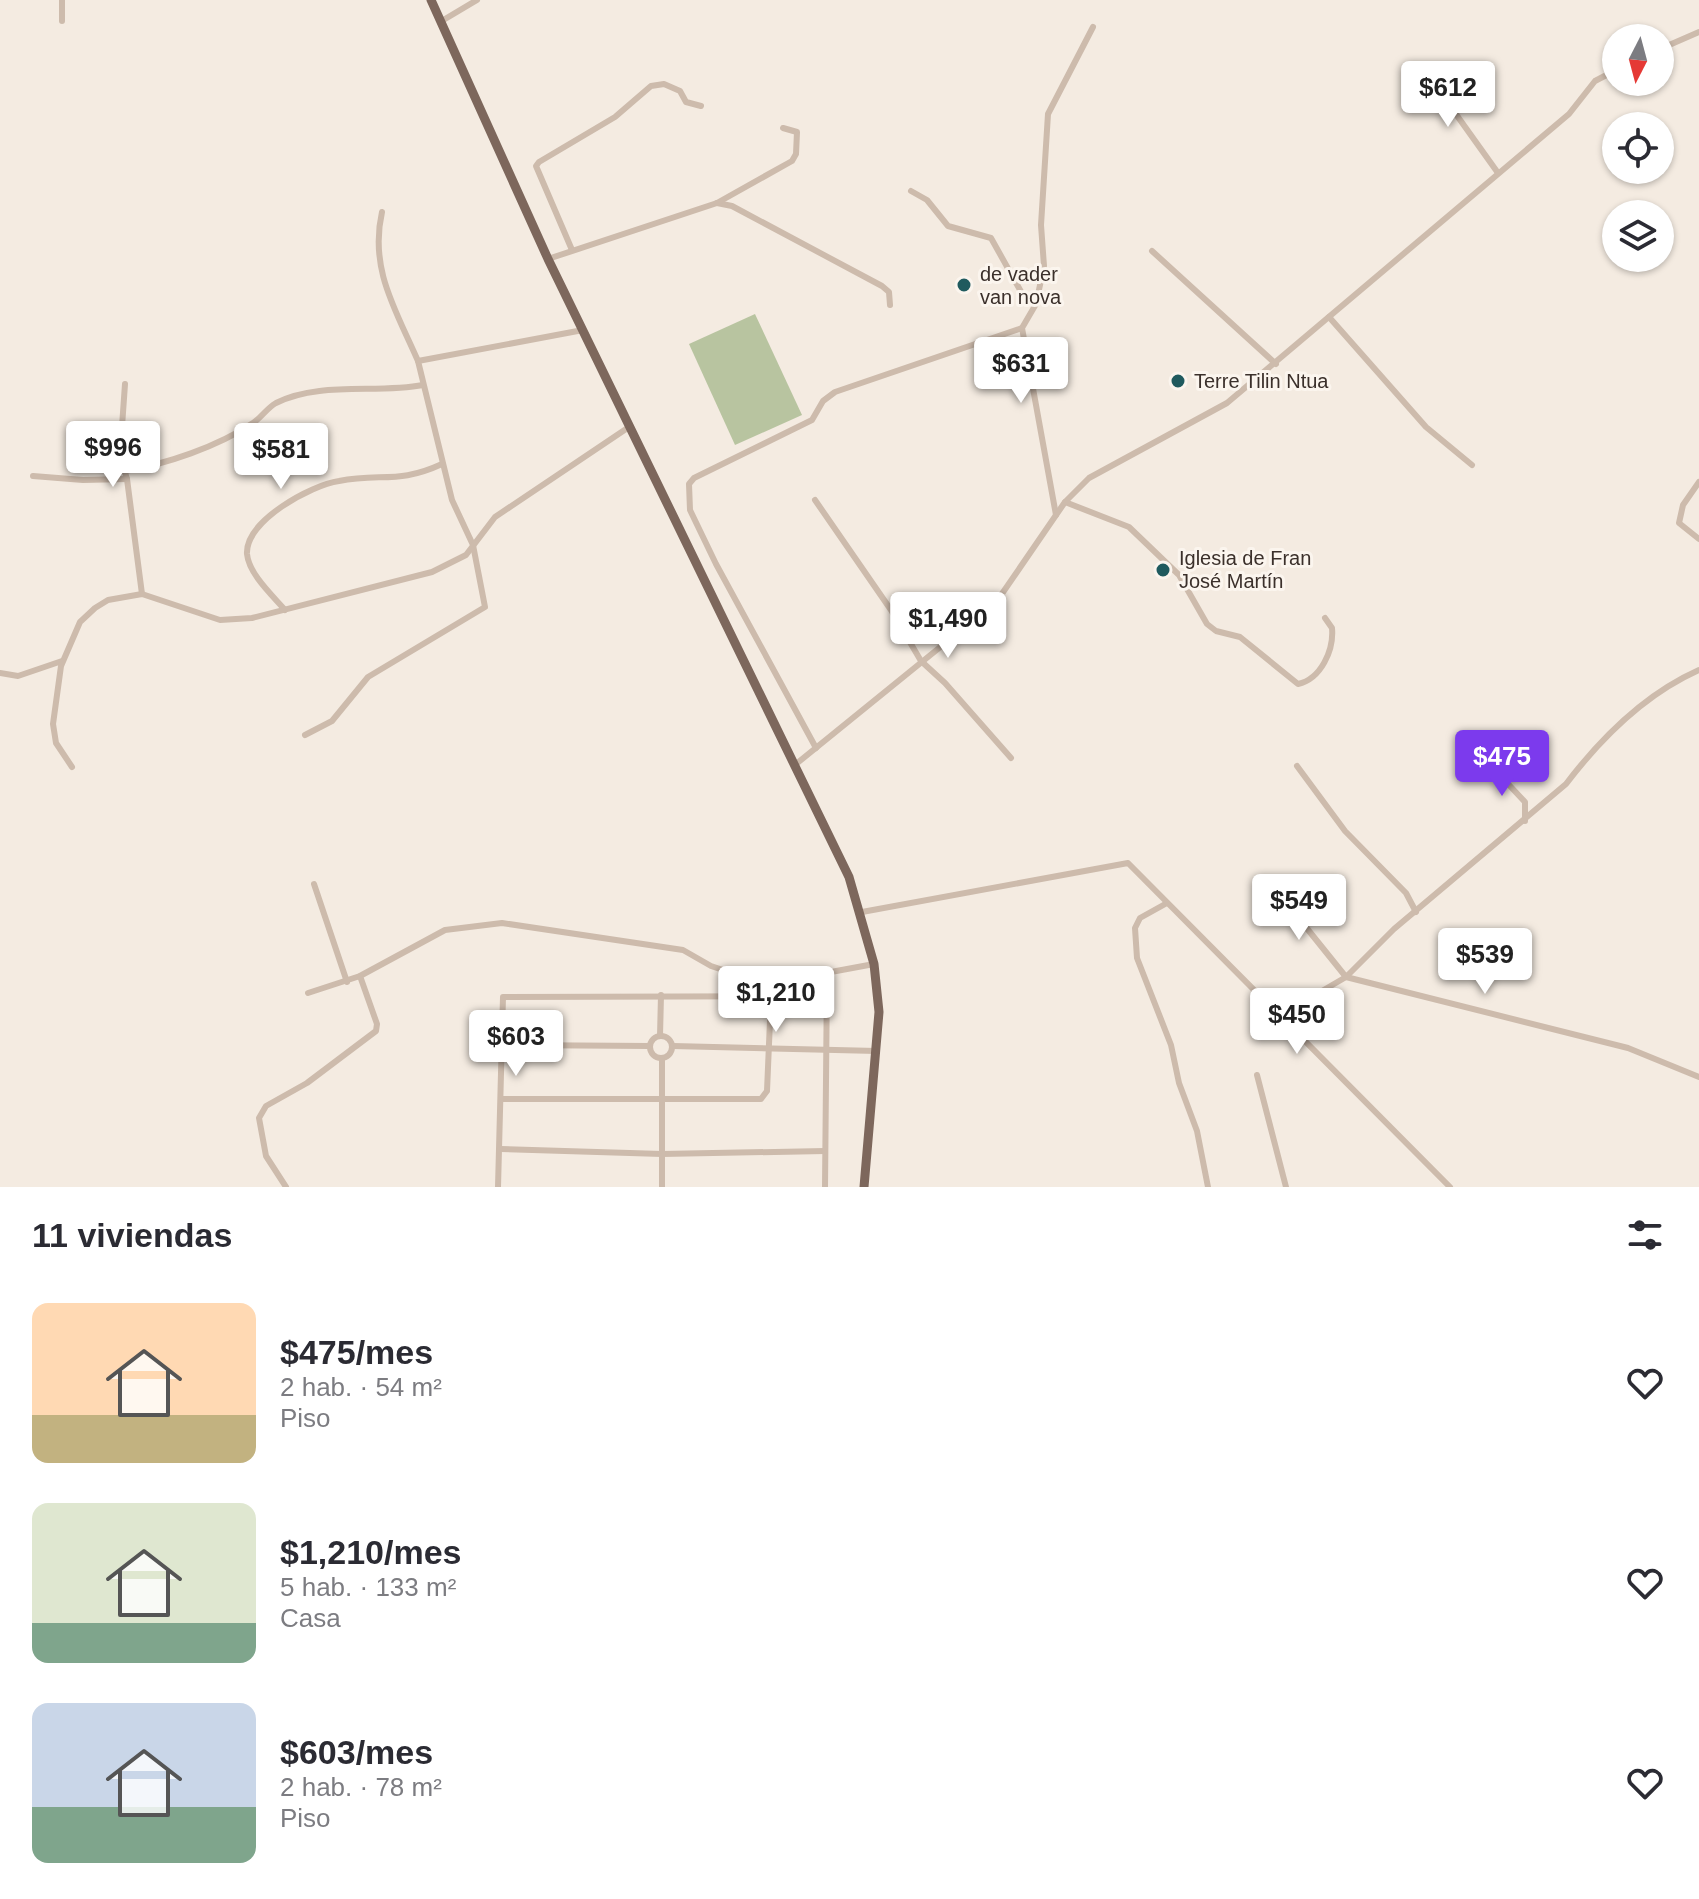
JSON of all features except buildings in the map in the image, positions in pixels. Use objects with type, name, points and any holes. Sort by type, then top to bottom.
[{"type":"main road","points":[[431,0],[548,259],[796,764],[862,912],[874,964],[879,1012],[864,1187]]},
{"type":"street","points":[[62,0],[62,21]]},
{"type":"street","points":[[440,22],[477,0]]},
{"type":"street","points":[[1056,515],[1022,328],[1036,304],[1044,266],[1041,225],[1048,114],[1093,27]]},
{"type":"street","points":[[1674,43],[1699,32]]},
{"type":"street","points":[[1428,67],[1438,89],[1498,173]]},
{"type":"street","points":[[796,764],[997,601],[1065,502],[1089,478],[1227,403],[1569,114],[1595,81],[1602,77]]},
{"type":"street","points":[[572,250],[536,166],[539,162],[615,117],[651,86],[664,84],[680,91],[686,102],[701,106]]},
{"type":"street","points":[[548,259],[717,203],[792,161],[796,154],[797,132],[783,128]]},
{"type":"street","points":[[911,191],[923,196],[948,226],[991,238],[999,247],[1024,297],[1036,304]]},
{"type":"street","points":[[717,203],[732,206],[882,286],[889,292],[890,305]]},
{"type":"street","points":[[305,735],[332,721],[368,677],[402,654],[480,613],[485,607],[473,545],[452,500],[418,361],[400,325],[377,256],[376,237],[382,212]]},
{"type":"street","points":[[1152,251],[1276,364]]},
{"type":"street","points":[[1329,317],[1426,427],[1472,465]]},
{"type":"street","points":[[816,748],[690,510],[689,484],[694,478],[812,420],[823,401],[835,392],[1022,328]]},
{"type":"street","points":[[418,361],[583,330]]},
{"type":"street","points":[[125,384],[119,433],[142,594]]},
{"type":"street","points":[[33,476],[83,480],[126,475],[224,438],[254,423],[276,402],[325,391],[390,391],[423,385]]},
{"type":"street","points":[[72,767],[56,743],[53,724],[62,661],[80,622],[108,600],[142,594],[220,620],[252,618],[432,572],[456,562],[495,517],[629,427]]},
{"type":"street","points":[[285,610],[259,579],[247,555],[249,539],[264,517],[334,481],[362,477],[398,480],[442,464]]},
{"type":"street","points":[[1699,482],[1679,516],[1679,523],[1699,539]]},
{"type":"street","points":[[815,500],[891,610],[921,661],[945,683],[969,714],[1011,758]]},
{"type":"street","points":[[1065,502],[1129,527],[1179,575],[1207,624],[1248,642],[1298,684],[1315,675],[1329,652],[1332,628],[1325,618]]},
{"type":"street","points":[[0,673],[18,676],[62,661]]},
{"type":"street","points":[[1289,1026],[1322,991],[1346,977],[1416,912],[1566,784],[1588,755],[1642,704],[1699,670]]},
{"type":"street","points":[[1297,766],[1345,831],[1406,893],[1416,912]]},
{"type":"street","points":[[1495,770],[1525,802],[1525,821]]},
{"type":"street","points":[[862,912],[1128,863],[1450,1187]]},
{"type":"street","points":[[314,884],[347,982]]},
{"type":"street","points":[[1281,888],[1305,926],[1346,977],[1628,1048],[1699,1077]]},
{"type":"street","points":[[1167,903],[1140,918],[1135,928],[1137,958],[1153,1006],[1171,1045],[1179,1083],[1197,1131],[1208,1187]]},
{"type":"street","points":[[308,993],[347,982],[445,930],[502,923],[683,950],[711,966],[738,975],[769,978],[827,974],[874,964]]},
{"type":"street","points":[[825,1187],[827,974]]},
{"type":"street","points":[[286,1187],[266,1156],[259,1118],[266,1106],[307,1083],[376,1031],[377,1024],[360,976]]},
{"type":"street","points":[[498,1187],[502,1002],[509,994],[827,996]]},
{"type":"street","points":[[501,1045],[650,1046],[660,1036],[661,995]]},
{"type":"street","points":[[501,1099],[761,1099],[767,1091],[771,997]]},
{"type":"street","points":[[660,1036],[667,1038],[673,1046]]},
{"type":"street","points":[[650,1046],[653,1055],[662,1059]]},
{"type":"street","points":[[673,1046],[877,1051]]},
{"type":"street","points":[[662,1059],[671,1053],[673,1046]]},
{"type":"street","points":[[662,1059],[662,1187]]},
{"type":"street","points":[[1257,1075],[1286,1187]]},
{"type":"street","points":[[501,1149],[662,1154],[825,1151]]},
{"type":"green space","points":[[755,314],[802,415],[735,445],[689,344]]},
{"type":"place","name":"de vader van nova","points":[[964,285]]},
{"type":"place","name":"Terre Tilin Ntua","points":[[1178,381]]},
{"type":"place","name":"Iglesia de Fran José Martín","points":[[1163,570]]}]
